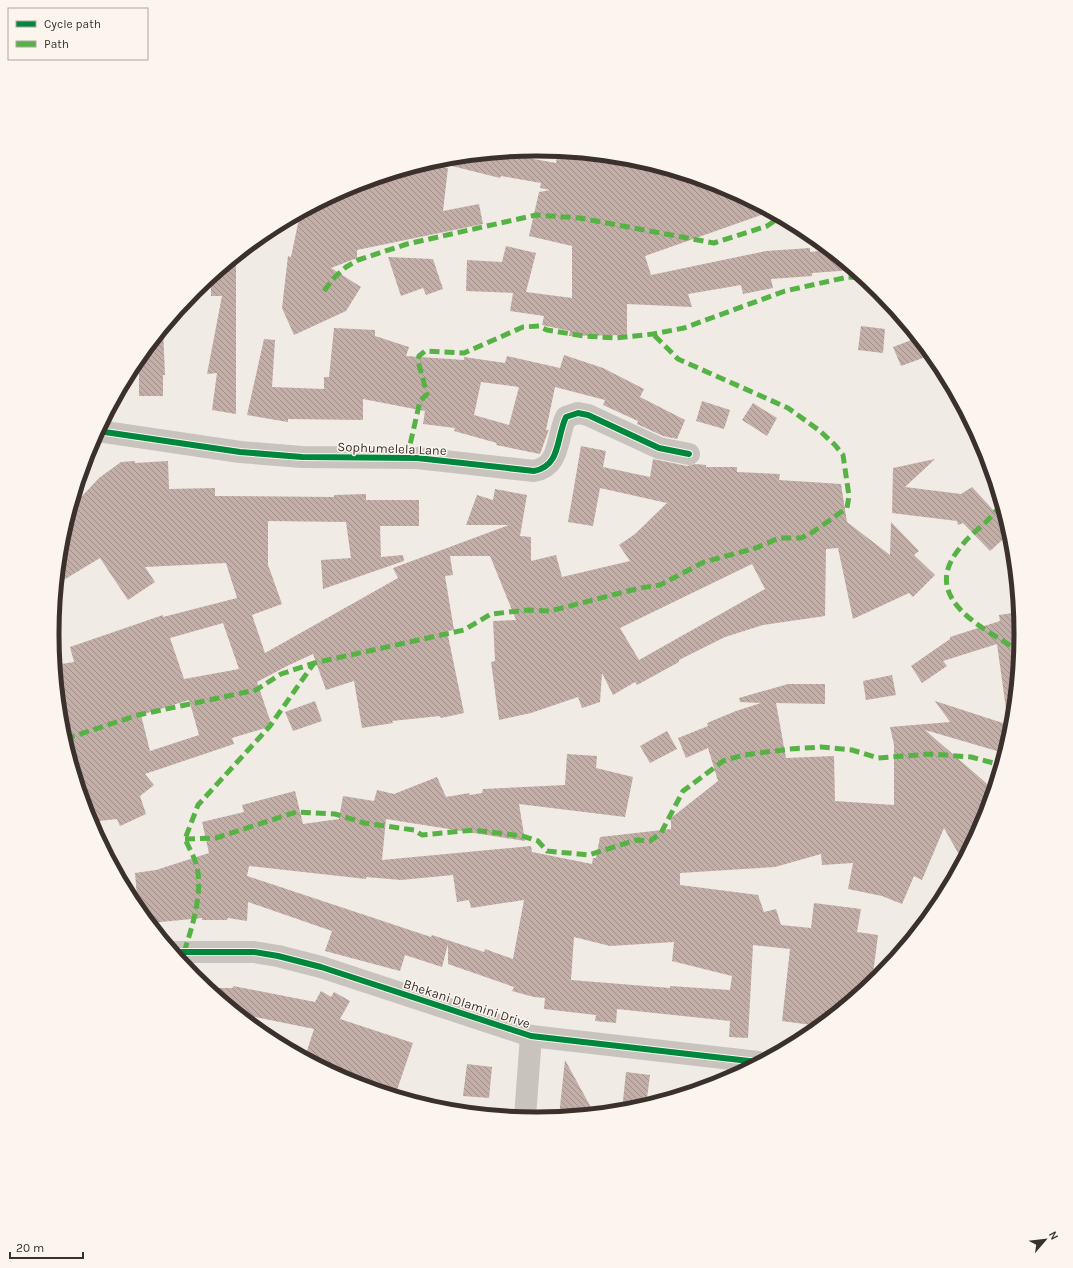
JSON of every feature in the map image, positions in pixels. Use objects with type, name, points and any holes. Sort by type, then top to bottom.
[{"type":"street","name":"Sophumelela Lane","points":[[104,432],[240,452],[302,457],[417,458],[534,471],[548,466],[553,460],[566,417],[578,413],[588,415],[659,448],[689,454]]},
{"type":"street","name":"Bhekani Dlamini Drive","points":[[180,952],[254,952],[278,956],[321,967],[531,1036],[750,1061]]},
{"type":"street","points":[[525,1111],[531,1036]]},
{"type":"building","points":[[522,157],[556,163],[557,157],[568,158],[630,166],[660,173],[719,193],[764,214],[645,256],[651,275],[766,251],[810,248],[810,252],[821,251],[846,271],[812,273],[812,276],[771,279],[773,288],[743,294],[741,285],[688,294],[692,307],[627,304],[627,335],[569,336],[570,331],[542,325],[544,316],[510,311],[513,293],[466,291],[467,260],[502,262],[506,246],[536,253],[526,292],[572,298],[572,246],[529,236],[539,192],[550,190],[540,188],[541,183],[501,176],[500,178],[448,165],[474,161]]},
{"type":"building","points":[[440,167],[448,168],[443,211],[479,204],[483,224],[357,250],[357,258],[331,268],[361,287],[346,311],[294,335],[282,308],[288,256],[291,257],[299,220],[354,193],[413,173]]},
{"type":"building","points":[[388,257],[433,259],[443,289],[426,295],[423,288],[401,296]]},
{"type":"building","points":[[236,263],[236,414],[212,410],[217,373],[207,374],[222,296],[211,296],[211,285]]},
{"type":"building","points":[[861,326],[885,329],[883,353],[858,350]]},
{"type":"building","points":[[334,328],[375,330],[375,336],[409,347],[406,356],[464,360],[464,357],[505,363],[507,356],[560,368],[564,355],[603,368],[644,389],[640,397],[685,420],[677,439],[663,436],[637,424],[638,421],[603,405],[605,400],[555,387],[546,430],[549,430],[540,454],[496,445],[497,443],[454,431],[455,428],[423,424],[425,411],[363,399],[363,420],[288,419],[288,422],[247,415],[264,339],[275,340],[272,387],[324,389],[324,377],[329,377]],"holes":[[[481,382],[519,387],[509,425],[474,415]]]},
{"type":"building","points":[[163,336],[165,375],[163,375],[163,396],[139,396],[139,369]]},
{"type":"building","points":[[912,340],[925,357],[901,366],[893,347]]},
{"type":"building","points":[[702,401],[730,410],[724,429],[696,421]]},
{"type":"building","points":[[753,403],[777,418],[767,436],[742,420]]},
{"type":"building","points":[[581,446],[606,451],[603,467],[650,477],[653,459],[687,466],[695,464],[706,465],[706,467],[737,467],[737,472],[780,474],[779,480],[841,484],[847,522],[890,555],[891,522],[919,551],[914,555],[935,575],[913,597],[909,593],[853,619],[838,548],[826,549],[825,616],[763,625],[725,637],[679,660],[679,662],[637,685],[635,682],[613,695],[602,673],[600,702],[582,708],[578,697],[531,713],[499,720],[491,662],[495,661],[493,621],[516,620],[490,556],[450,556],[453,575],[445,576],[454,630],[447,631],[464,713],[441,718],[440,716],[392,721],[393,723],[362,728],[354,681],[326,690],[313,654],[257,682],[272,726],[232,738],[234,744],[145,774],[154,785],[140,796],[146,814],[120,826],[117,819],[97,821],[75,758],[63,696],[60,664],[74,662],[70,647],[163,615],[163,617],[237,598],[226,563],[145,567],[155,582],[128,600],[100,558],[62,581],[68,541],[78,501],[99,478],[121,462],[135,461],[135,463],[168,461],[169,489],[215,488],[215,496],[334,497],[334,495],[366,494],[366,500],[419,500],[419,526],[380,526],[381,557],[403,555],[404,561],[323,589],[321,560],[351,558],[346,522],[268,521],[268,565],[282,604],[252,615],[265,653],[398,578],[393,568],[509,525],[466,525],[477,495],[493,500],[495,489],[527,495],[520,536],[531,537],[531,561],[556,555],[562,577],[630,561],[619,545],[635,534],[667,503],[600,488],[593,526],[568,522]],"holes":[[[752,564],[765,589],[639,660],[620,628]],[[223,623],[239,669],[184,679],[170,638]],[[189,700],[199,735],[150,751],[141,715]]]},
{"type":"building","points":[[935,459],[905,487],[961,494],[972,487],[1000,517],[1004,538],[990,551],[963,523],[958,525],[957,521],[892,513],[893,468]]},
{"type":"building","points":[[1013,613],[1013,665],[1008,709],[1006,709],[997,644],[943,661],[947,666],[922,683],[911,666],[950,639],[950,637],[1000,621],[999,615]]},
{"type":"building","points":[[892,675],[896,695],[866,700],[863,681]]},
{"type":"building","points":[[788,684],[825,684],[825,704],[776,703],[786,758],[834,756],[835,801],[894,805],[894,745],[890,727],[950,722],[935,701],[1006,724],[999,752],[925,730],[989,786],[978,817],[959,855],[944,828],[922,880],[914,876],[902,904],[882,896],[848,889],[853,863],[822,865],[821,854],[775,867],[680,873],[680,885],[758,895],[764,912],[776,909],[781,925],[811,928],[814,903],[861,909],[857,932],[878,935],[873,973],[827,1013],[811,1025],[782,1021],[790,949],[753,945],[748,1038],[729,1037],[730,1021],[617,1009],[616,1023],[595,1021],[596,1015],[544,1009],[545,998],[534,997],[512,991],[514,987],[448,964],[448,944],[442,967],[405,955],[400,971],[325,951],[332,931],[248,902],[247,921],[228,918],[227,920],[202,920],[202,918],[156,922],[137,896],[135,873],[156,870],[209,853],[202,822],[244,812],[242,805],[295,791],[303,824],[339,819],[343,796],[374,801],[377,790],[394,794],[437,777],[446,797],[469,793],[470,795],[482,793],[483,789],[565,785],[567,754],[597,756],[596,768],[633,777],[625,817],[519,804],[525,841],[386,819],[382,860],[531,846],[532,852],[592,864],[593,858],[596,858],[600,837],[671,829],[671,818],[718,781],[708,748],[686,758],[678,738],[708,726],[707,723],[761,703],[740,702],[739,698]],"holes":[[[249,866],[366,879],[366,877],[401,880],[453,875],[457,902],[469,900],[471,908],[524,900],[513,959],[485,949],[484,952],[432,935],[431,937],[247,876]],[[574,937],[610,946],[674,942],[672,961],[732,976],[730,990],[670,986],[670,988],[571,980]]]},
{"type":"building","points":[[315,701],[322,721],[293,731],[285,712]]},
{"type":"building","points":[[667,731],[677,749],[650,763],[640,746]]},
{"type":"building","points":[[233,986],[315,1002],[321,991],[331,997],[334,992],[350,1001],[340,1019],[413,1043],[397,1090],[343,1070],[306,1052],[314,1029],[250,1016],[217,988],[233,988]]},
{"type":"building","points":[[565,1060],[591,1108],[560,1111]]},
{"type":"building","points":[[467,1064],[492,1067],[489,1098],[463,1096]]},
{"type":"building","points":[[626,1072],[650,1075],[647,1098],[623,1103]]},
{"type":"marked path","points":[[324,291],[334,278],[346,267],[358,260],[407,244],[536,215],[580,218],[714,243],[767,226],[773,222],[773,219]]},
{"type":"marked path","points":[[407,458],[420,401],[427,394],[418,361],[419,356],[425,351],[464,353],[523,327],[539,326],[547,330],[584,336],[616,338],[653,334],[684,328],[785,291],[848,277],[854,277]]},
{"type":"marked path","points":[[70,737],[138,715],[256,690],[281,674],[314,663],[464,630],[491,614],[529,610],[550,611],[640,588],[660,585],[704,562],[756,548],[779,538],[801,538],[810,534],[847,508],[849,496],[843,455],[820,431],[788,408],[678,359],[653,334]]},
{"type":"marked path","points":[[998,509],[959,549],[949,567],[947,583],[951,597],[961,610],[974,622],[1014,648]]},
{"type":"marked path","points":[[184,952],[196,910],[199,888],[197,867],[185,839],[198,805],[270,726],[314,663]]},
{"type":"marked path","points":[[185,839],[216,838],[296,812],[335,814],[364,823],[414,830],[422,835],[474,830],[522,836],[538,841],[547,851],[589,855],[636,840],[650,841],[661,833],[683,791],[723,761],[743,755],[821,747],[852,750],[878,758],[930,754],[971,757],[996,764]]},
{"type":"cycle path","points":[[104,432],[240,452],[302,457],[417,458],[534,471],[543,468],[553,457],[566,417],[578,413],[588,415],[659,448],[689,454]]},
{"type":"cycle path","points":[[180,952],[254,952],[278,956],[321,967],[531,1036],[750,1061]]}]
